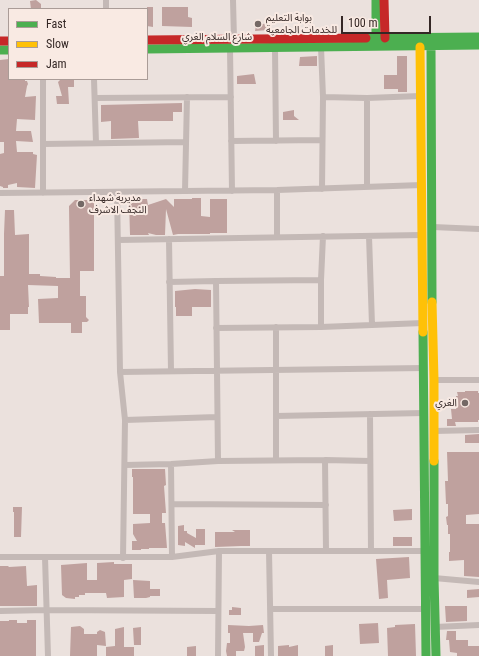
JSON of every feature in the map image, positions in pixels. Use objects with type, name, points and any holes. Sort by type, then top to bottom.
[{"type":"street","points":[[233,0],[234,39]]},
{"type":"street","points":[[376,0],[381,38]]},
{"type":"street","points":[[381,38],[384,0]]},
{"type":"street","name":"شارع السلام الغري","points":[[148,49],[230,48],[249,44],[381,38],[479,37]]},
{"type":"street","name":"شارع السلام الغري","points":[[148,40],[234,39],[249,44],[275,48],[479,45]]},
{"type":"street","points":[[420,46],[424,413],[434,578],[436,656]]},
{"type":"street","points":[[426,656],[425,551],[430,503],[434,431],[431,46]]},
{"type":"street","points":[[321,47],[323,97],[322,189]]},
{"type":"street","points":[[230,48],[232,191]]},
{"type":"street","points":[[275,48],[276,141]]},
{"type":"street","points":[[43,80],[43,193]]},
{"type":"street","points":[[94,80],[96,144]]},
{"type":"street","points":[[323,97],[367,98],[420,96]]},
{"type":"street","points":[[185,191],[187,97]]},
{"type":"street","points":[[95,98],[231,97]]},
{"type":"street","points":[[367,98],[367,187]]},
{"type":"street","points":[[231,141],[322,140]]},
{"type":"street","points":[[43,144],[186,142]]},
{"type":"street","points":[[0,193],[232,191],[422,185]]},
{"type":"street","points":[[277,190],[277,237]]},
{"type":"street","points":[[117,192],[120,372],[125,420],[123,558]]},
{"type":"street","points":[[433,227],[479,229]]},
{"type":"street","points":[[118,240],[422,235]]},
{"type":"street","points":[[321,327],[321,280],[324,236]]},
{"type":"street","points":[[369,236],[372,325]]},
{"type":"street","points":[[169,239],[171,371]]},
{"type":"street","points":[[169,282],[216,280],[321,280]]},
{"type":"street","points":[[216,280],[218,461]]},
{"type":"street","points":[[422,286],[432,287]]},
{"type":"street","points":[[216,328],[321,327],[423,323]]},
{"type":"street","points":[[276,327],[276,460]]},
{"type":"street","points":[[120,372],[424,368]]},
{"type":"street","points":[[434,380],[479,380]]},
{"type":"street","points":[[276,416],[424,413]]},
{"type":"street","points":[[370,414],[371,551]]},
{"type":"street","points":[[125,420],[217,417]]},
{"type":"street","points":[[434,431],[479,430]]},
{"type":"street","points":[[125,465],[276,460],[370,461]]},
{"type":"street","points":[[325,460],[326,551]]},
{"type":"street","points":[[171,464],[172,557]]},
{"type":"street","points":[[172,504],[326,506]]},
{"type":"street","points":[[0,557],[172,557],[218,551],[425,551]]},
{"type":"street","points":[[218,551],[218,656]]},
{"type":"street","points":[[269,551],[271,656]]},
{"type":"street","points":[[45,557],[48,656]]},
{"type":"street","points":[[434,578],[479,582]]},
{"type":"street","points":[[270,609],[426,609]]},
{"type":"street","points":[[0,612],[46,610],[218,611]]},
{"type":"street","points":[[435,627],[479,626]]},
{"type":"building","points":[[36,0],[41,4],[41,8],[31,8],[30,1]]},
{"type":"building","points":[[153,7],[153,27],[148,26],[147,8]]},
{"type":"building","points":[[162,7],[188,7],[188,17],[192,18],[192,27],[162,26]]},
{"type":"building","points":[[269,23],[269,30],[255,31],[256,25]]},
{"type":"building","points":[[317,56],[317,66],[299,66],[300,57]]},
{"type":"building","points":[[397,56],[407,56],[407,92],[398,92],[398,89],[384,89],[384,75],[397,75]]},
{"type":"building","points":[[8,59],[8,80],[27,81],[28,84],[25,97],[36,96],[35,120],[17,119],[16,131],[31,131],[33,142],[16,141],[17,152],[33,152],[33,154],[37,155],[35,188],[17,187],[17,183],[8,185],[8,188],[3,188],[0,186],[0,154],[4,153],[4,142],[0,142],[0,60]]},
{"type":"building","points":[[254,74],[256,84],[237,84],[237,76]]},
{"type":"building","points":[[60,80],[74,80],[74,87],[68,87],[69,104],[57,104],[56,96],[62,96],[58,82]]},
{"type":"building","points":[[182,103],[182,112],[173,112],[173,121],[138,121],[139,138],[111,139],[111,121],[101,122],[101,105]]},
{"type":"building","points":[[294,110],[294,116],[299,120],[283,120],[283,112]]},
{"type":"building","points":[[201,198],[201,216],[210,217],[210,199],[227,199],[227,233],[173,235],[166,209],[165,235],[148,233],[149,235],[130,235],[129,199],[147,199],[148,205],[166,199],[174,207],[174,199]]},
{"type":"building","points":[[75,200],[94,200],[94,271],[80,271],[80,296],[86,296],[86,317],[89,320],[87,322],[82,322],[82,333],[71,333],[71,323],[39,323],[38,299],[58,298],[58,286],[28,285],[28,314],[10,314],[10,330],[0,330],[0,276],[4,276],[5,210],[14,210],[15,235],[29,234],[29,274],[40,274],[40,276],[56,278],[70,278],[69,206]]},
{"type":"building","points":[[195,289],[211,290],[211,307],[192,307],[192,316],[176,316],[175,291]]},
{"type":"building","points":[[478,391],[479,393],[478,422],[455,422],[456,426],[447,426],[447,419],[452,419],[451,409],[456,409],[456,396],[458,396],[457,392]]},
{"type":"building","points":[[479,434],[479,443],[465,443],[465,435]]},
{"type":"building","points":[[447,452],[479,452],[479,514],[466,515],[466,524],[479,524],[479,577],[464,576],[464,560],[449,561],[450,534],[448,534],[446,517],[448,516],[448,504],[446,504],[445,481],[448,481]]},
{"type":"building","points":[[132,469],[165,469],[166,485],[164,486],[166,513],[162,513],[162,523],[165,523],[167,548],[132,550],[132,541],[137,541],[133,534],[133,524],[150,523],[150,514],[133,514]]},
{"type":"building","points":[[13,507],[22,507],[21,537],[14,537]]},
{"type":"building","points":[[412,509],[412,520],[394,521],[393,510]]},
{"type":"building","points":[[184,525],[184,531],[187,531],[187,533],[196,538],[196,529],[205,529],[205,545],[195,545],[195,548],[185,542],[185,546],[178,545],[178,526]]},
{"type":"building","points":[[232,530],[250,530],[250,546],[215,547],[215,532],[235,532]]},
{"type":"building","points":[[393,537],[412,537],[412,546],[393,546]]},
{"type":"building","points":[[409,557],[410,578],[387,580],[388,598],[379,599],[376,559]]},
{"type":"building","points":[[114,562],[114,564],[132,564],[132,579],[124,580],[124,597],[107,598],[106,593],[85,593],[85,595],[75,597],[75,599],[66,598],[62,595],[61,565],[87,563],[87,580],[97,580],[97,563]]},
{"type":"building","points":[[0,566],[26,566],[27,586],[37,585],[37,606],[0,606]]},
{"type":"building","points":[[133,580],[150,581],[150,589],[160,589],[160,596],[134,598]]},
{"type":"building","points":[[479,589],[479,597],[467,598],[467,590]]},
{"type":"building","points":[[445,606],[467,606],[467,621],[446,622]]},
{"type":"building","points":[[232,607],[241,608],[241,615],[229,615],[229,610],[232,610]]},
{"type":"building","points":[[17,620],[17,623],[27,623],[27,620],[36,620],[36,656],[0,656],[0,621]]},
{"type":"building","points":[[378,623],[379,643],[360,644],[359,624]]},
{"type":"building","points":[[415,624],[416,656],[388,656],[387,628],[395,627],[395,625]]},
{"type":"building","points":[[228,625],[263,625],[264,633],[262,633],[259,642],[253,642],[253,633],[243,633],[245,647],[244,651],[236,651],[236,656],[227,656],[227,643],[230,643]]},
{"type":"building","points":[[80,626],[84,629],[84,634],[97,634],[100,630],[105,632],[106,646],[97,645],[97,656],[70,656],[71,627]]},
{"type":"building","points":[[124,627],[124,647],[134,647],[134,656],[106,656],[106,647],[115,646],[115,629]]},
{"type":"building","points":[[141,627],[141,645],[134,645],[133,628]]},
{"type":"building","points":[[447,631],[456,631],[456,640],[468,640],[468,646],[479,646],[479,656],[457,656],[457,653],[450,652],[449,640],[446,640]]},
{"type":"building","points":[[264,645],[264,656],[255,656],[255,646]]},
{"type":"building","points":[[289,645],[289,647],[298,645],[298,656],[278,656],[278,646]]},
{"type":"building","points":[[333,645],[333,656],[325,656],[325,646]]},
{"type":"building","points":[[196,646],[196,656],[187,656],[187,647]]},
{"type":"traffic: fast","points":[[376,0],[376,38]]},
{"type":"traffic: fast","points":[[366,38],[479,37]]},
{"type":"traffic: fast","points":[[148,49],[479,45]]},
{"type":"traffic: fast","points":[[431,46],[432,302]]},
{"type":"traffic: fast","points":[[0,50],[8,50]]},
{"type":"traffic: fast","points":[[423,332],[426,656]]},
{"type":"traffic: fast","points":[[434,461],[436,656]]},
{"type":"traffic: slow","points":[[420,47],[423,332]]},
{"type":"traffic: slow","points":[[432,302],[434,461]]},
{"type":"traffic: jam","points":[[384,0],[385,38]]},
{"type":"traffic: jam","points":[[148,40],[366,38]]},
{"type":"traffic: jam","points":[[0,41],[8,41]]},
{"type":"place","name":"بوابة التعليم للخدمات الجامعية","points":[[258,24]]},
{"type":"place","name":"مديرية شهداء النجف الاشرف","points":[[81,204]]},
{"type":"place","name":"الغري","points":[[465,403]]}]
